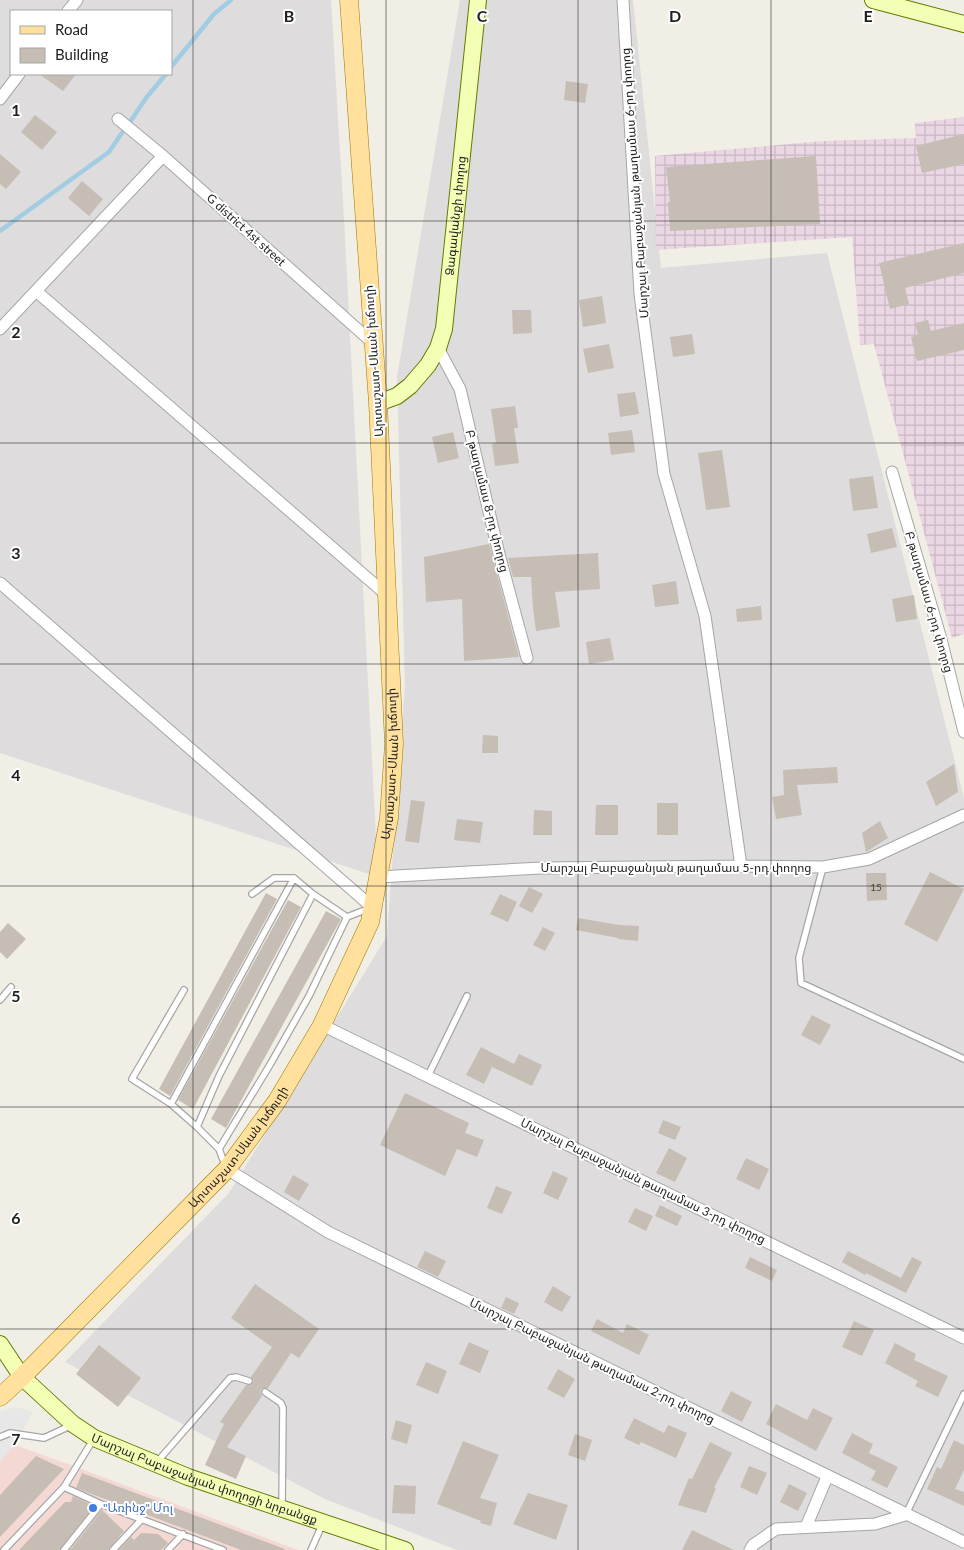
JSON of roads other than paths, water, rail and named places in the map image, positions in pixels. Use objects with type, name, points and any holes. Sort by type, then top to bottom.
[{"type":"main road","name":"Արտաշատ-Սևան խճուղի","points":[[2,1391],[22,1377],[226,1169],[277,1101],[322,1025],[370,922],[389,818],[394,744],[378,403],[349,0]]},
{"type":"street","name":"Ձագավանքի փողոց","points":[[378,403],[397,396],[410,386],[428,365],[438,348],[444,329],[478,0]]},
{"type":"street","name":"Մարշալ Բաբաջանյան թաղամաս 6-րդ փողոց","points":[[623,0],[640,294],[664,474],[706,616],[741,866]]},
{"type":"street","points":[[873,0],[964,24]]},
{"type":"street","points":[[0,99],[18,75]]},
{"type":"street","name":"G district 4st street","points":[[118,119],[163,156],[373,343]]},
{"type":"street","points":[[0,329],[163,156]]},
{"type":"street","points":[[36,290],[388,596]]},
{"type":"street","name":"Բ թաղամաս 8-րդ փողոց","points":[[438,348],[460,389],[499,554],[527,658]]},
{"type":"street","name":"Բ թաղամաս 6-րդ փողոց","points":[[892,472],[941,639],[964,732]]},
{"type":"street","points":[[0,583],[372,907]]},
{"type":"street","name":"Մարշալ Բաբաջանյան թաղամաս 5-րդ փողոց","points":[[378,877],[541,868],[823,867],[869,859],[964,815]]},
{"type":"street","name":"Մարշալ Բաբաջանյան թաղամաս 3-րդ փողոց","points":[[322,1025],[964,1338]]},
{"type":"street","name":"Մարշալ Բաբաջանյան թաղամաս 2-րդ փողոց","points":[[226,1169],[328,1232],[827,1477],[964,1542]]},
{"type":"street","name":"Մարշալ Բաբաջանյան փողոցի նրբանցք","points":[[0,1344],[22,1377],[73,1424],[94,1438],[155,1465],[405,1550]]},
{"type":"street","points":[[806,1527],[827,1477]]},
{"type":"street","points":[[750,1550],[752,1545],[776,1529],[876,1524],[905,1515]]},
{"type":"street","points":[[943,1531],[964,1532]]},
{"type":"lane","points":[[823,867],[799,958],[801,983],[964,1059]]},
{"type":"lane","points":[[252,894],[274,878],[294,878],[313,894],[347,917]]},
{"type":"lane","points":[[171,1104],[294,878]]},
{"type":"lane","points":[[196,1127],[219,1076],[313,894]]},
{"type":"lane","points":[[219,1149],[309,996],[347,917],[372,907]]},
{"type":"lane","points":[[0,1000],[11,987]]},
{"type":"lane","points":[[184,990],[132,1079],[171,1104],[219,1149],[226,1169]]},
{"type":"lane","points":[[428,1076],[466,996]]},
{"type":"lane","points":[[155,1465],[230,1378],[236,1377],[249,1381]]},
{"type":"lane","points":[[265,1392],[281,1404],[283,1408],[282,1509]]},
{"type":"lane","points":[[905,1515],[964,1394]]},
{"type":"lane","points":[[0,1437],[10,1433],[44,1438],[73,1424]]},
{"type":"lane","points":[[4,1550],[64,1487],[94,1438]]},
{"type":"lane","points":[[64,1487],[101,1504],[223,1550]]},
{"type":"lane","points":[[64,1550],[101,1504]]},
{"type":"lane","points":[[113,1550],[142,1520]]},
{"type":"lane","points":[[310,1550],[323,1523]]},
{"type":"lane","points":[[168,1550],[183,1534]]},
{"type":"waterway","points":[[172,66],[214,14],[231,0]]},
{"type":"waterway","points":[[128,125],[146,98],[165,75]]},
{"type":"waterway","points":[[0,231],[109,152],[126,127]]},
{"type":"place","name":"\"Առինջ\" Մոլ","points":[[93,1508]]}]
